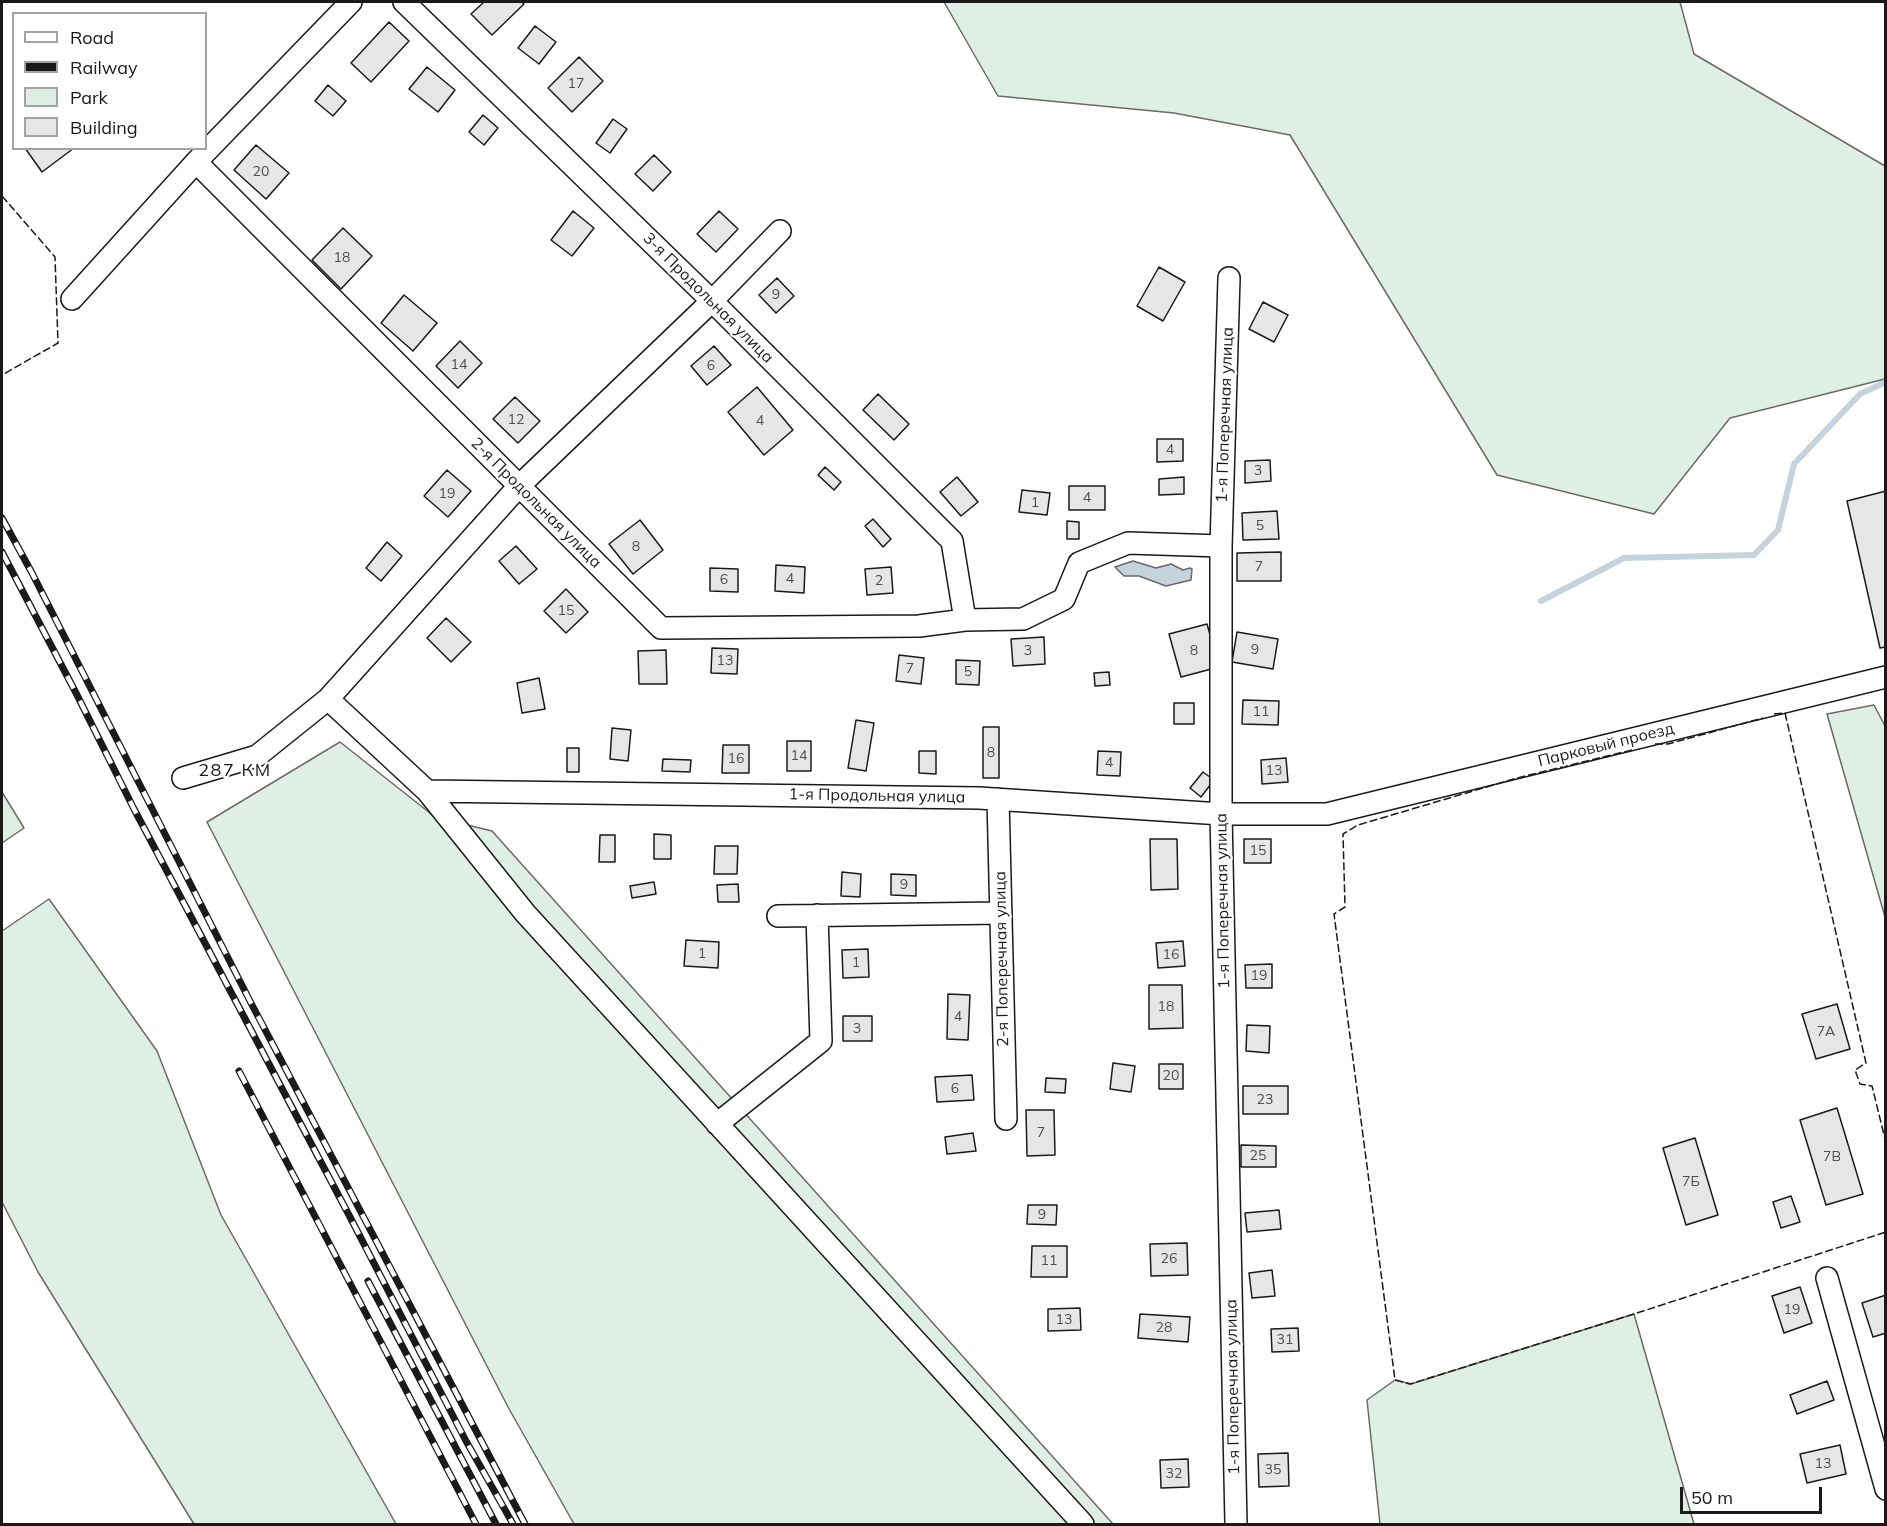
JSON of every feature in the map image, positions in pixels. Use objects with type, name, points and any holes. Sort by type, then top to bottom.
[{"type":"street","points":[[72,300],[196,162],[351,2]]},
{"type":"street","name":"3-я Продольная улица","points":[[404,2],[712,301],[952,541],[964,620]]},
{"type":"street","name":"2-я Продольная улица","points":[[196,162],[660,628],[919,626],[964,620],[1023,619],[1064,599],[1080,563],[1128,543],[1221,546]]},
{"type":"street","points":[[183,778],[257,756],[328,699],[519,486],[712,301],[780,231]]},
{"type":"street","name":"1-я Поперечная улица","points":[[1229,278],[1221,546],[1221,814],[1236,1524]]},
{"type":"street","name":"Парковый проезд","points":[[1328,813],[1886,677]]},
{"type":"street","points":[[328,699],[427,791],[525,913],[1083,1524]]},
{"type":"street","name":"1-я Продольная улица","points":[[427,791],[998,799],[1221,814],[1328,813]]},
{"type":"street","name":"2-я Поперечная улица","points":[[998,799],[1006,1119]]},
{"type":"street","points":[[778,916],[1001,914]]},
{"type":"street","points":[[717,1124],[821,1041],[817,915]]},
{"type":"street","points":[[1827,1278],[1886,1490]]},
{"type":"green space","points":[[944,2],[1680,2],[1694,54],[1885,166],[1885,379],[1730,418],[1654,514],[1497,475],[1290,135],[1174,113],[998,96]]},
{"type":"green space","points":[[1874,705],[1885,726],[1885,917],[1827,714]]},
{"type":"green space","points":[[340,742],[435,817],[492,831],[1113,1524],[574,1524],[508,1407],[207,822]]},
{"type":"green space","points":[[2,792],[24,828],[2,843]]},
{"type":"green space","points":[[49,899],[157,1051],[221,1215],[396,1524],[194,1524],[38,1272],[2,1202],[2,931]]},
{"type":"green space","points":[[1634,1314],[1694,1524],[1380,1524],[1367,1400],[1395,1380],[1411,1384]]},
{"type":"shaded area","points":[[1133,561],[1156,568],[1171,564],[1183,570],[1190,568],[1192,569],[1191,580],[1166,586],[1139,576],[1124,576],[1115,567]]},
{"type":"building","points":[[484,2],[521,2],[524,4],[492,35],[471,14]]},
{"type":"building","points":[[389,22],[409,41],[371,82],[351,63]]},
{"type":"building","points":[[535,26],[556,42],[539,64],[518,48]]},
{"type":"building","points":[[579,57],[603,81],[572,112],[548,88]]},
{"type":"building","points":[[427,67],[455,90],[438,112],[409,89]]},
{"type":"building","points":[[328,85],[346,101],[333,116],[315,101]]},
{"type":"building","points":[[483,115],[498,128],[484,145],[469,132]]},
{"type":"building","points":[[613,119],[627,129],[610,153],[596,143]]},
{"type":"building","points":[[256,145],[289,173],[266,199],[234,170]]},
{"type":"building","points":[[26,150],[71,150],[42,172]]},
{"type":"building","points":[[654,155],[671,172],[653,191],[635,174]]},
{"type":"building","points":[[573,211],[594,228],[572,256],[551,240]]},
{"type":"building","points":[[719,211],[738,229],[716,252],[697,234]]},
{"type":"building","points":[[343,228],[372,256],[341,289],[312,260]]},
{"type":"building","points":[[1159,267],[1185,282],[1163,321],[1137,306]]},
{"type":"building","points":[[777,278],[794,296],[776,313],[759,295]]},
{"type":"building","points":[[404,295],[437,323],[413,351],[381,323]]},
{"type":"building","points":[[1263,302],[1288,315],[1274,342],[1249,329]]},
{"type":"building","points":[[460,341],[482,363],[458,388],[436,366]]},
{"type":"building","points":[[714,346],[731,365],[707,385],[691,366]]},
{"type":"building","points":[[757,387],[793,430],[764,455],[728,412]]},
{"type":"building","points":[[878,394],[909,424],[894,440],[863,410]]},
{"type":"building","points":[[515,397],[540,421],[518,443],[493,419]]},
{"type":"building","points":[[1157,439],[1183,439],[1183,461],[1157,462]]},
{"type":"building","points":[[1270,460],[1271,481],[1245,483],[1245,461]]},
{"type":"building","points":[[825,467],[841,482],[834,490],[818,475]]},
{"type":"building","points":[[447,470],[471,491],[448,517],[424,496]]},
{"type":"building","points":[[957,477],[978,502],[961,516],[940,492]]},
{"type":"building","points":[[1184,477],[1184,494],[1159,495],[1159,479]]},
{"type":"building","points":[[1069,486],[1105,486],[1105,510],[1069,510]]},
{"type":"building","points":[[1022,490],[1050,493],[1047,515],[1019,512]]},
{"type":"building","points":[[1886,491],[1886,647],[1880,648],[1847,501]]},
{"type":"building","points":[[1277,511],[1279,539],[1243,540],[1242,513]]},
{"type":"building","points":[[873,519],[891,539],[883,547],[865,526]]},
{"type":"building","points":[[640,520],[663,550],[633,574],[609,544]]},
{"type":"building","points":[[1067,521],[1079,522],[1079,539],[1067,539]]},
{"type":"building","points":[[387,542],[402,556],[381,581],[366,568]]},
{"type":"building","points":[[516,546],[537,569],[519,584],[499,561]]},
{"type":"building","points":[[1281,552],[1281,581],[1237,581],[1237,553]]},
{"type":"building","points":[[776,565],[805,567],[804,593],[775,591]]},
{"type":"building","points":[[891,567],[893,593],[867,595],[865,569]]},
{"type":"building","points":[[710,568],[738,569],[738,592],[710,591]]},
{"type":"building","points":[[566,589],[588,612],[566,633],[544,611]]},
{"type":"building","points":[[446,618],[471,642],[451,662],[427,638]]},
{"type":"building","points":[[1207,624],[1219,667],[1181,677],[1169,634]]},
{"type":"building","points":[[1237,632],[1278,639],[1273,669],[1232,662]]},
{"type":"building","points":[[1044,637],[1045,664],[1013,666],[1011,639]]},
{"type":"building","points":[[712,648],[738,649],[737,674],[711,673]]},
{"type":"building","points":[[666,650],[667,684],[639,684],[638,651]]},
{"type":"building","points":[[899,655],[924,658],[921,684],[896,681]]},
{"type":"building","points":[[956,660],[980,661],[979,685],[956,684]]},
{"type":"building","points":[[1109,672],[1110,685],[1095,686],[1094,673]]},
{"type":"building","points":[[539,678],[545,709],[522,713],[517,683]]},
{"type":"building","points":[[1243,700],[1279,701],[1278,725],[1242,724]]},
{"type":"building","points":[[1174,703],[1194,703],[1194,724],[1174,724]]},
{"type":"building","points":[[856,720],[874,723],[866,771],[848,768]]},
{"type":"building","points":[[983,727],[999,727],[999,778],[983,778]]},
{"type":"building","points":[[612,728],[631,730],[628,761],[610,759]]},
{"type":"building","points":[[787,741],[811,741],[811,771],[787,771]]},
{"type":"building","points":[[723,745],[749,745],[749,773],[722,773]]},
{"type":"building","points":[[567,748],[579,748],[579,772],[567,772]]},
{"type":"building","points":[[919,751],[936,751],[936,774],[919,773]]},
{"type":"building","points":[[1098,751],[1121,752],[1120,776],[1097,775]]},
{"type":"building","points":[[1286,758],[1288,782],[1262,784],[1261,760]]},
{"type":"building","points":[[663,759],[691,760],[690,772],[662,771]]},
{"type":"building","points":[[1203,772],[1214,780],[1201,797],[1190,788]]},
{"type":"building","points":[[654,834],[671,835],[671,859],[654,859]]},
{"type":"building","points":[[600,835],[615,835],[615,862],[599,862]]},
{"type":"building","points":[[1150,839],[1177,839],[1178,889],[1151,890]]},
{"type":"building","points":[[1244,839],[1271,839],[1271,863],[1244,863]]},
{"type":"building","points":[[715,846],[738,846],[737,874],[714,874]]},
{"type":"building","points":[[842,872],[861,874],[860,897],[841,896]]},
{"type":"building","points":[[891,874],[916,875],[916,896],[891,895]]},
{"type":"building","points":[[654,882],[656,894],[632,898],[630,886]]},
{"type":"building","points":[[738,884],[739,902],[718,902],[717,885]]},
{"type":"building","points":[[686,940],[719,942],[718,968],[684,966]]},
{"type":"building","points":[[1183,941],[1185,966],[1158,968],[1156,943]]},
{"type":"building","points":[[868,949],[869,977],[843,978],[842,950]]},
{"type":"building","points":[[1272,964],[1272,988],[1246,988],[1245,965]]},
{"type":"building","points":[[1149,985],[1182,985],[1183,1028],[1149,1029]]},
{"type":"building","points":[[948,994],[970,995],[968,1040],[947,1039]]},
{"type":"building","points":[[1837,1004],[1850,1049],[1816,1059],[1802,1014]]},
{"type":"building","points":[[843,1016],[872,1016],[872,1041],[843,1041]]},
{"type":"building","points":[[1247,1025],[1270,1026],[1269,1053],[1246,1051]]},
{"type":"building","points":[[1113,1063],[1135,1066],[1131,1092],[1110,1089]]},
{"type":"building","points":[[1159,1064],[1183,1064],[1183,1089],[1159,1089]]},
{"type":"building","points":[[972,1075],[974,1100],[937,1102],[935,1077]]},
{"type":"building","points":[[1046,1078],[1066,1079],[1065,1093],[1045,1092]]},
{"type":"building","points":[[1243,1086],[1288,1086],[1288,1114],[1243,1114]]},
{"type":"building","points":[[1837,1108],[1863,1194],[1826,1205],[1800,1120]]},
{"type":"building","points":[[1026,1110],[1054,1110],[1055,1155],[1027,1156]]},
{"type":"building","points":[[973,1133],[976,1151],[947,1154],[945,1137]]},
{"type":"building","points":[[1695,1138],[1718,1215],[1686,1225],[1663,1148]]},
{"type":"building","points":[[1241,1145],[1276,1146],[1276,1167],[1241,1167]]},
{"type":"building","points":[[1791,1196],[1800,1222],[1781,1228],[1773,1202]]},
{"type":"building","points":[[1028,1205],[1057,1205],[1056,1225],[1027,1224]]},
{"type":"building","points":[[1279,1210],[1281,1229],[1247,1232],[1245,1213]]},
{"type":"building","points":[[1187,1243],[1188,1275],[1151,1276],[1150,1244]]},
{"type":"building","points":[[1032,1246],[1067,1246],[1067,1277],[1031,1277]]},
{"type":"building","points":[[1272,1270],[1275,1296],[1252,1298],[1249,1273]]},
{"type":"building","points":[[1800,1287],[1812,1323],[1784,1333],[1772,1296]]},
{"type":"building","points":[[1886,1295],[1886,1333],[1873,1337],[1862,1303]]},
{"type":"building","points":[[1080,1308],[1081,1330],[1048,1331],[1048,1309]]},
{"type":"building","points":[[1140,1314],[1190,1317],[1188,1342],[1138,1338]]},
{"type":"building","points":[[1298,1328],[1299,1351],[1272,1352],[1271,1329]]},
{"type":"building","points":[[1827,1381],[1834,1400],[1797,1414],[1790,1395]]},
{"type":"building","points":[[1840,1445],[1846,1474],[1807,1483],[1800,1454]]},
{"type":"building","points":[[1288,1453],[1289,1486],[1259,1487],[1258,1454]]},
{"type":"building","points":[[1188,1459],[1189,1487],[1161,1488],[1160,1460]]},
{"type":"waterway","points":[[1541,601],[1624,558],[1754,555],[1778,530],[1794,464],[1860,394],[1886,382]]},
{"type":"railway","points":[[2,518],[251,1003],[525,1524]]},
{"type":"railway","points":[[2,552],[134,809],[466,1441],[513,1524]]},
{"type":"railway","points":[[239,1071],[476,1524]]},
{"type":"railway","points":[[368,1281],[496,1524]]},
{"type":"fence","points":[[2,196],[55,257],[58,343],[2,375]]},
{"type":"fence","points":[[1774,714],[1785,713],[1866,1063],[1855,1070],[1860,1084],[1872,1086],[1886,1143]]},
{"type":"fence","points":[[1655,744],[1668,744],[1763,718]]},
{"type":"fence","points":[[1632,750],[1517,778],[1358,825],[1343,834],[1345,907],[1334,914],[1395,1380],[1410,1384],[1886,1232]]},
{"type":"district","name":"287 КМ","points":[[235,771]]}]
